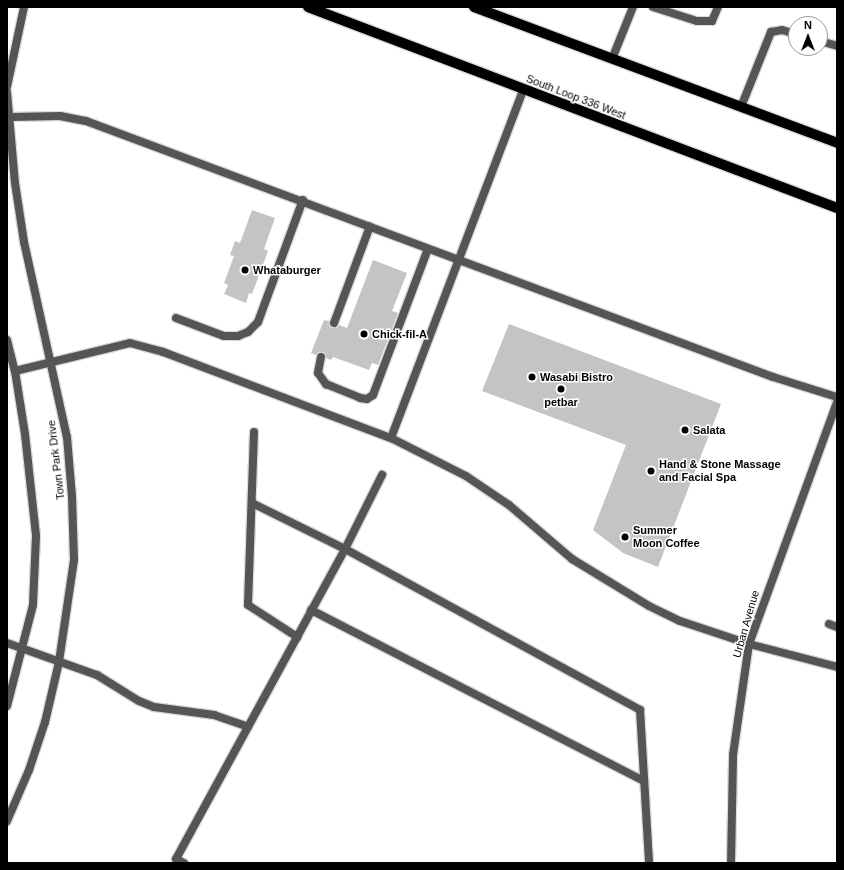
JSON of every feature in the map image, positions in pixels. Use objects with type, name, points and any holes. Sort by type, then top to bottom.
[{"type":"main road","name":"South Loop 336 West","points":[[308,7],[523,90],[837,208]]},
{"type":"main road","points":[[474,7],[837,143]]},
{"type":"street","points":[[7,87],[24,7]]},
{"type":"street","points":[[612,59],[633,7]]},
{"type":"street","points":[[653,7],[697,21],[712,21],[718,7]]},
{"type":"street","points":[[741,107],[770,32],[782,30],[788,32]]},
{"type":"street","points":[[391,438],[523,90]]},
{"type":"street","name":"Town Park Drive","points":[[7,92],[11,117],[15,183],[24,242],[52,362],[66,437],[72,503],[74,560],[59,662],[42,729],[7,821]]},
{"type":"street","points":[[11,117],[60,116],[86,121],[302,200],[458,260],[773,377],[837,397]]},
{"type":"street","points":[[176,318],[224,336],[238,336],[248,332],[260,317],[302,200]]},
{"type":"street","points":[[334,323],[370,226]]},
{"type":"street","points":[[321,356],[318,373],[326,384],[360,398],[367,398],[373,395],[428,248]]},
{"type":"street","points":[[7,340],[15,371],[25,434],[36,536],[33,605],[24,648],[7,706]]},
{"type":"street","points":[[15,371],[130,344],[163,352],[391,438],[466,476],[509,505],[572,559],[649,606],[680,621],[749,644],[837,667]]},
{"type":"street","name":"Urban Avenue","points":[[731,863],[733,755],[749,644],[837,402]]},
{"type":"street","points":[[254,432],[248,605],[297,637]]},
{"type":"street","points":[[184,863],[176,859],[345,550],[382,475]]},
{"type":"street","points":[[252,504],[345,550],[640,710],[649,863]]},
{"type":"street","points":[[311,610],[644,781]]},
{"type":"street","points":[[828,624],[837,628]]},
{"type":"street","points":[[7,643],[97,675],[139,701],[154,707],[214,715],[248,727]]},
{"type":"building","name":"Whataburger","points":[[252,210],[275,218],[264,249],[268,251],[252,294],[249,293],[246,303],[224,294],[228,285],[224,283],[234,256],[230,255],[235,241],[240,243]]},
{"type":"building","name":"Chick-fil-A","points":[[373,260],[407,273],[392,311],[398,313],[378,365],[372,363],[369,370],[333,357],[331,360],[326,358],[322,352],[316,355],[311,353],[324,320],[329,321],[332,328],[339,325],[347,328]]},
{"type":"building","points":[[509,324],[721,404],[658,567],[623,553],[593,530],[626,445],[482,391]]},
{"type":"place","name":"Whataburger","points":[[245,270]]},
{"type":"place","name":"Chick-fil-A","points":[[364,334]]},
{"type":"place","name":"Wasabi Bistro","points":[[532,377]]},
{"type":"place","name":"petbar","points":[[561,389]]},
{"type":"place","name":"Salata","points":[[685,430]]},
{"type":"place","name":"Hand & Stone Massage and Facial Spa","points":[[651,471]]},
{"type":"place","name":"Summer Moon Coffee","points":[[625,537]]}]
